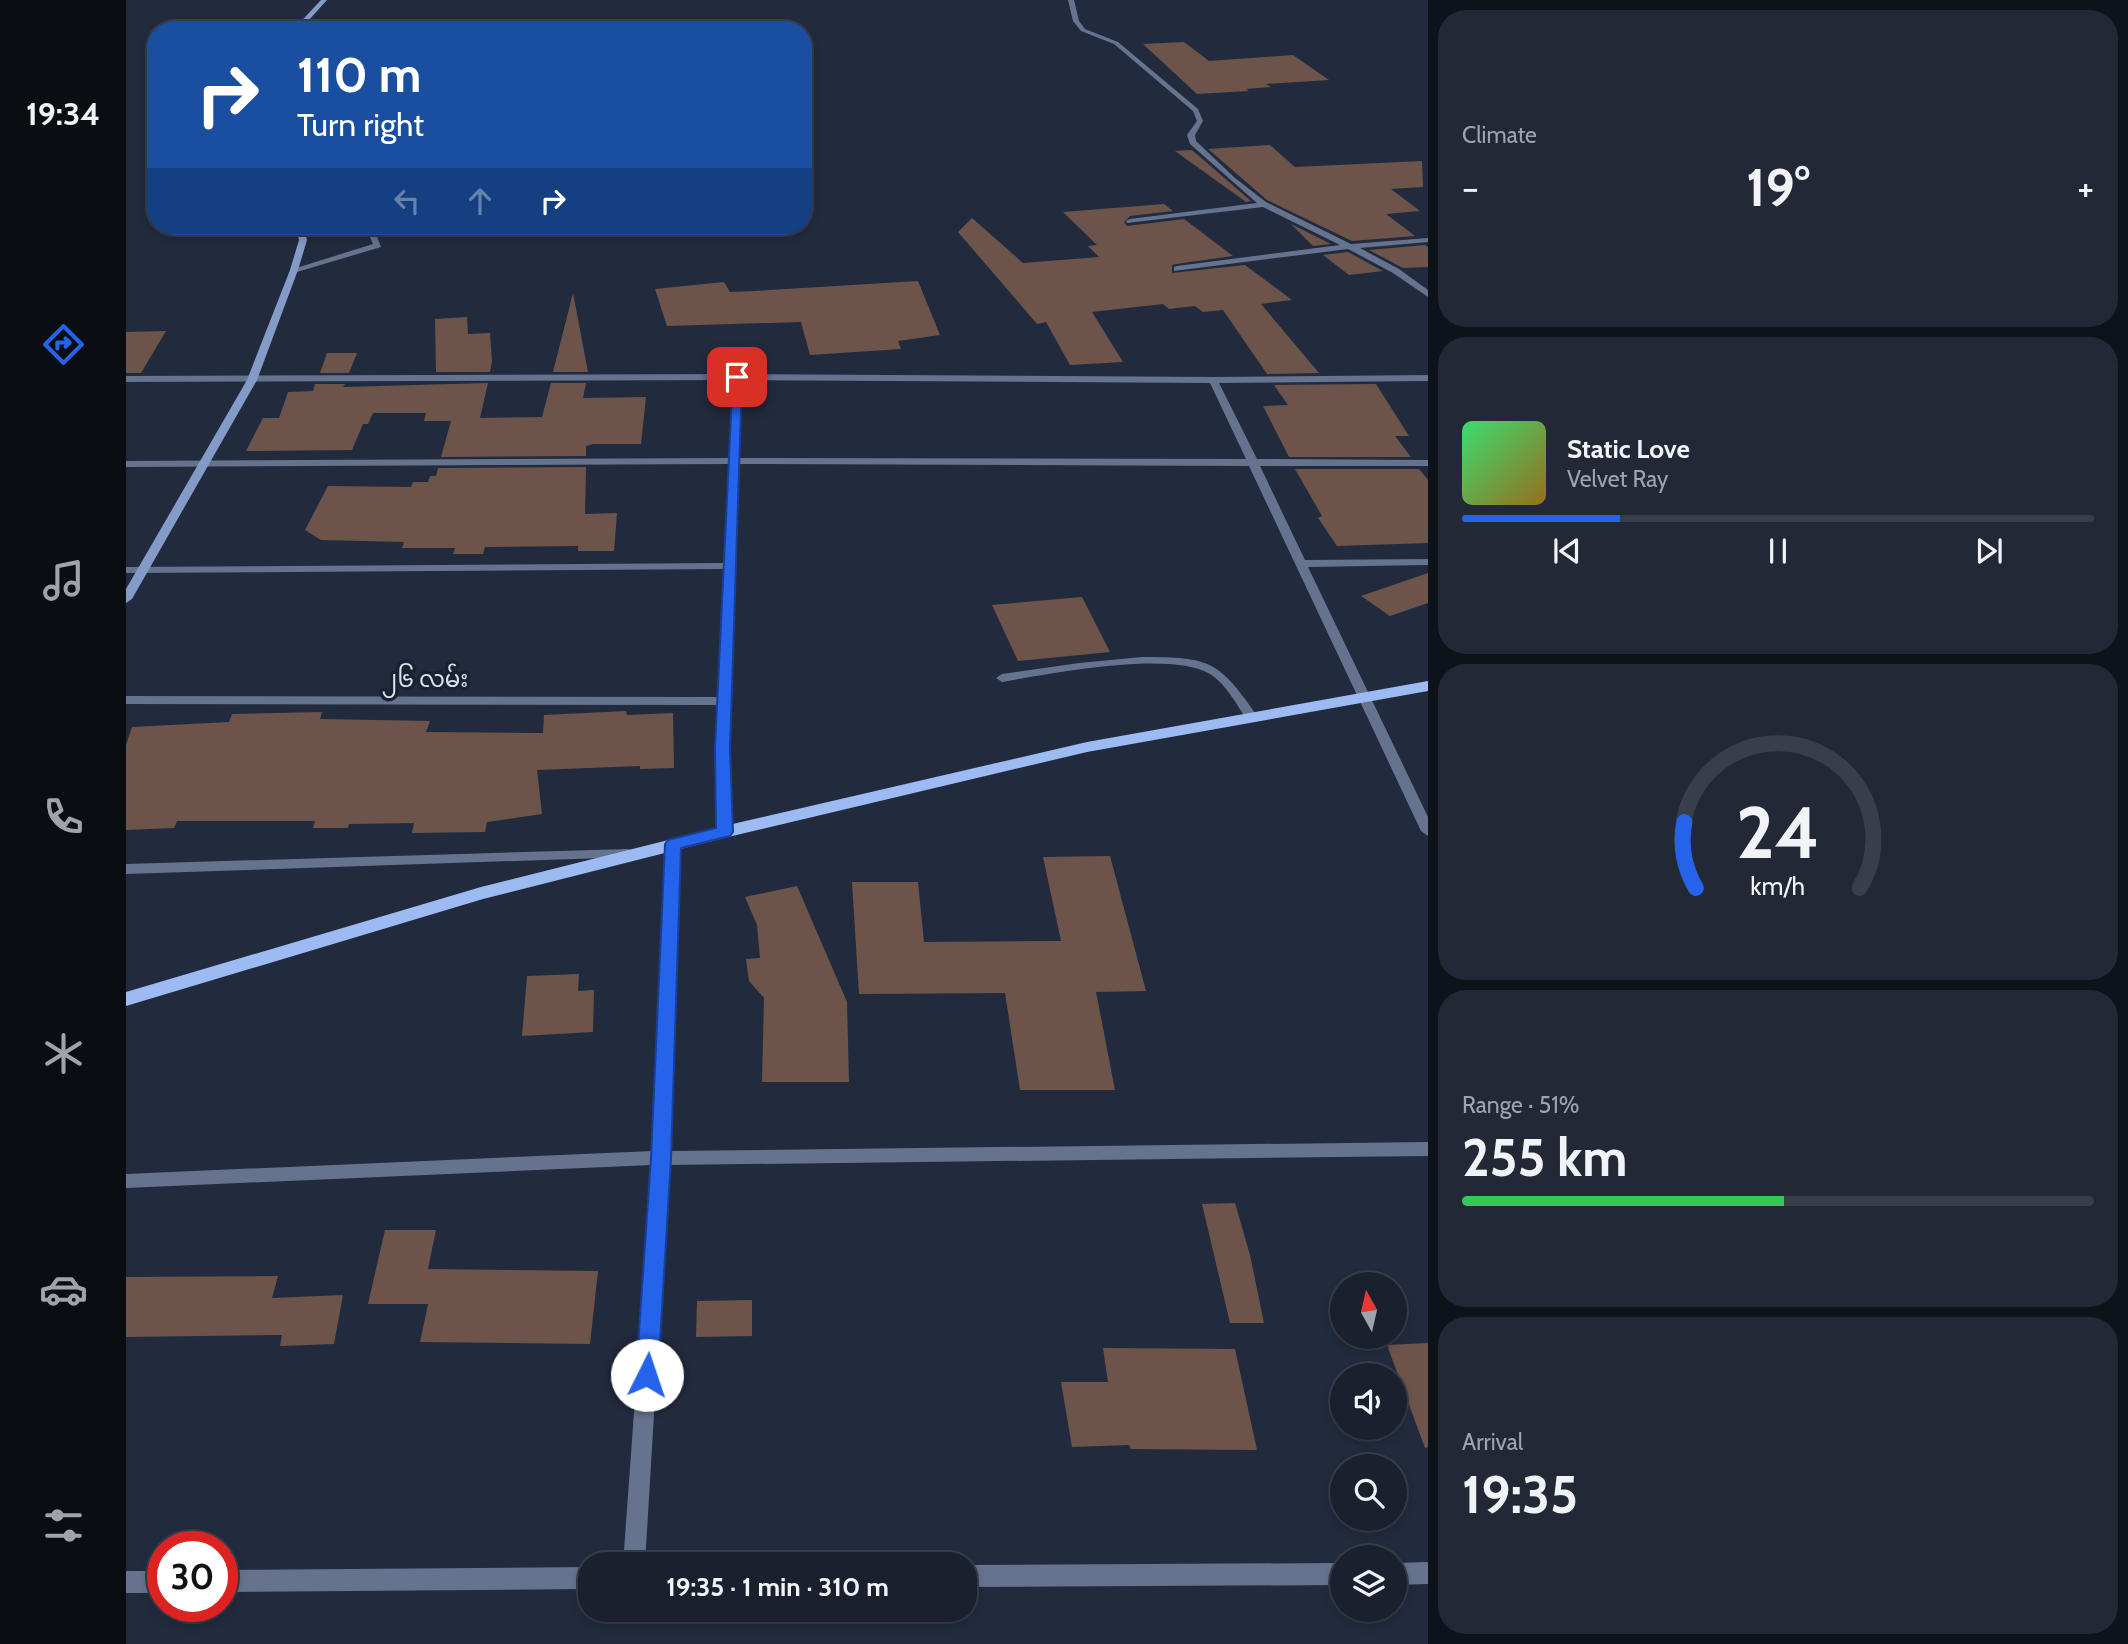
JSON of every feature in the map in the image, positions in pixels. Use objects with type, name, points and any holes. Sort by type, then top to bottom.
[{"type":"main road","points":[[126,999],[481,892],[673,844],[1087,747],[1428,686]]},
{"type":"street","points":[[304,21],[324,0]]},
{"type":"street","points":[[1071,0],[1076,22],[1083,30],[1116,43],[1196,110],[1200,121],[1191,135],[1193,142],[1251,194],[1389,269],[1428,294]]},
{"type":"street","points":[[1130,222],[1266,204]]},
{"type":"street","points":[[126,599],[252,380],[294,270],[303,240],[302,235]]},
{"type":"street","points":[[294,270],[378,246],[373,235]]},
{"type":"street","points":[[1177,269],[1347,247],[1428,240]]},
{"type":"street","points":[[724,832],[724,701],[737,377]]},
{"type":"street","points":[[126,379],[1428,378]]},
{"type":"street","points":[[1213,380],[1255,464],[1361,697],[1428,831]]},
{"type":"street","points":[[126,464],[733,461],[1428,463]]},
{"type":"street","points":[[1300,564],[1428,562]]},
{"type":"street","points":[[126,570],[729,566]]},
{"type":"street","points":[[1002,678],[1083,666],[1192,663],[1217,672],[1252,717]]},
{"type":"street","name":"၂၆ လမ်း","points":[[126,700],[724,701]]},
{"type":"street","points":[[635,1552],[661,1158],[673,844]]},
{"type":"street","points":[[126,869],[636,854]]},
{"type":"street","points":[[126,1181],[661,1158],[1428,1149]]},
{"type":"street","points":[[1407,1574],[1428,1573]]},
{"type":"street","points":[[977,1576],[1330,1574]]},
{"type":"street","points":[[238,1581],[578,1578]]},
{"type":"street","points":[[126,1582],[147,1582]]},
{"type":"building","points":[[1184,42],[1209,61],[1293,55],[1329,80],[1266,84],[1271,87],[1197,94],[1143,44]]},
{"type":"building","points":[[1270,145],[1295,167],[1422,161],[1423,187],[1391,189],[1420,211],[1386,214],[1415,236],[1352,241],[1267,200],[1208,149]]},
{"type":"building","points":[[1192,150],[1251,201],[1246,202],[1175,151]]},
{"type":"building","points":[[1164,204],[1173,211],[1130,216],[1124,222],[1127,226],[1184,219],[1233,256],[1172,265],[1172,273],[1245,265],[1292,300],[1261,304],[1319,373],[1267,374],[1223,310],[1203,312],[1195,306],[1169,309],[1163,304],[1092,312],[1123,362],[1070,365],[1046,322],[1037,324],[958,232],[972,218],[1023,263],[1099,257],[1088,246],[1097,245],[1063,212]]},
{"type":"building","points":[[1291,224],[1331,244],[1313,246]]},
{"type":"building","points":[[1425,245],[1428,247],[1428,267],[1403,268],[1369,250]]},
{"type":"building","points":[[1348,252],[1383,271],[1349,275],[1323,255]]},
{"type":"building","points":[[918,281],[940,335],[898,341],[901,349],[810,355],[801,322],[667,326],[655,289],[724,282],[730,292]]},
{"type":"building","points":[[573,293],[588,372],[553,372]]},
{"type":"building","points":[[467,317],[468,334],[490,333],[490,372],[436,372],[435,319]]},
{"type":"building","points":[[166,331],[141,373],[126,373],[126,332]]},
{"type":"building","points":[[327,353],[357,353],[349,373],[320,373]]},
{"type":"building","points":[[488,383],[480,418],[542,417],[551,383],[586,383],[583,398],[646,397],[641,444],[593,444],[586,446],[586,456],[441,457],[451,421],[424,421],[426,413],[373,413],[368,424],[363,424],[352,450],[246,451],[263,418],[279,418],[288,392],[313,391],[315,384],[345,384],[343,387]]},
{"type":"building","points":[[1376,384],[1409,436],[1395,436],[1411,457],[1289,457],[1263,406],[1288,405],[1274,385]]},
{"type":"building","points":[[586,467],[585,514],[617,513],[614,551],[578,551],[578,546],[485,547],[483,554],[453,554],[455,548],[402,548],[404,542],[321,540],[305,530],[328,486],[411,487],[413,482],[428,482],[430,476],[436,476],[438,468]]},
{"type":"building","points":[[1295,469],[1419,469],[1428,480],[1428,543],[1337,546],[1318,518],[1322,516]]},
{"type":"building","points":[[1428,573],[1428,603],[1390,616],[1361,596]]},
{"type":"building","points":[[1082,597],[1110,652],[1018,661],[992,605]]},
{"type":"building","points":[[626,711],[627,715],[673,713],[674,768],[640,769],[640,766],[537,770],[542,814],[487,822],[485,832],[412,833],[414,823],[349,824],[348,828],[313,828],[315,821],[177,821],[174,828],[126,830],[126,745],[132,727],[229,722],[232,714],[322,712],[320,719],[430,721],[426,732],[543,733],[544,715]]},
{"type":"building","points":[[1110,856],[1146,991],[1096,992],[1115,1090],[1020,1090],[1005,993],[859,994],[852,882],[918,882],[924,942],[1061,941],[1043,857]]},
{"type":"building","points":[[797,886],[847,1002],[849,1082],[762,1082],[764,998],[749,981],[746,959],[760,958],[757,925],[745,897]]},
{"type":"building","points":[[579,974],[578,991],[594,990],[593,1032],[522,1036],[527,976]]},
{"type":"building","points":[[1235,1203],[1250,1255],[1264,1323],[1230,1323],[1202,1204]]},
{"type":"building","points":[[385,1230],[436,1230],[428,1269],[598,1271],[590,1344],[420,1342],[428,1304],[368,1304]]},
{"type":"building","points":[[278,1276],[272,1298],[343,1295],[334,1344],[280,1346],[282,1335],[126,1337],[126,1277]]},
{"type":"building","points":[[752,1300],[752,1336],[696,1337],[697,1301]]},
{"type":"building","points":[[1428,1343],[1428,1447],[1425,1448],[1407,1399],[1407,1363],[1394,1363],[1388,1349],[1407,1349],[1407,1344]]},
{"type":"building","points":[[1103,1348],[1235,1349],[1257,1450],[1131,1449],[1129,1445],[1072,1447],[1061,1382],[1108,1382]]},
{"type":"route","points":[[647,1375],[661,1158],[673,844],[724,832],[723,748],[737,377]]}]
